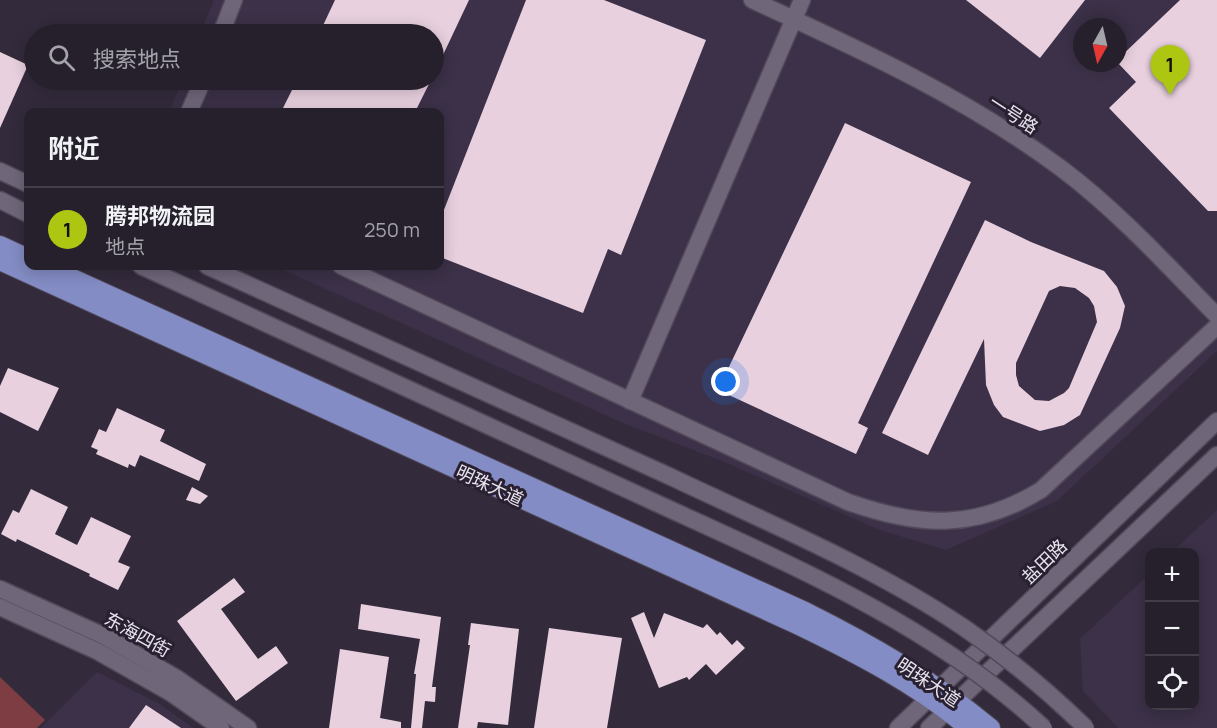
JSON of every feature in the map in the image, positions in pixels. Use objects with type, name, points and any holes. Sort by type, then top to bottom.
[{"type":"main road","points":[[0,245],[24,256]]},
{"type":"main road","name":"明珠大道","points":[[0,261],[797,625],[896,677],[935,694]]},
{"type":"main road","name":"明珠大道","points":[[55,270],[806,611],[864,640],[935,694],[991,728]]},
{"type":"main road","name":"明珠大道","points":[[953,706],[968,728]]},
{"type":"street","points":[[224,24],[234,0]]},
{"type":"street","name":"一号路","points":[[752,0],[909,74],[977,112],[1062,170],[1126,223],[1217,316]]},
{"type":"street","points":[[630,401],[802,0]]},
{"type":"street","points":[[191,108],[198,90]]},
{"type":"street","points":[[0,171],[24,182]]},
{"type":"street","points":[[0,200],[24,212]]},
{"type":"street","name":"明珠大道","points":[[150,270],[848,593],[897,620],[944,650],[990,683],[1044,728]]},
{"type":"street","points":[[216,270],[669,476],[864,569],[963,627],[1010,661],[1086,728]]},
{"type":"street","points":[[349,270],[848,502],[878,513],[936,522],[965,520],[992,513],[1020,502],[1041,490],[1217,326]]},
{"type":"street","name":"盐田路","points":[[898,728],[1217,421]]},
{"type":"street","points":[[929,728],[1217,455]]},
{"type":"street","name":"东海四街","points":[[0,589],[104,636],[178,679],[248,728]]},
{"type":"street","name":"东海四街","points":[[0,607],[97,651],[171,693],[221,728]]},
{"type":"shaded area","points":[[214,0],[1217,0],[1217,351],[1057,501],[946,550],[880,530],[727,463],[623,423],[284,270],[444,270],[444,108],[171,108],[179,90],[444,90],[444,24],[204,24]]},
{"type":"shaded area","points":[[1217,510],[1217,728],[1118,728],[1083,691],[1080,639],[1145,578],[1145,710],[1199,710],[1199,548],[1176,548]]},
{"type":"shaded area","points":[[97,672],[158,703],[193,728],[41,728]]},
{"type":"shaded area","points":[[0,677],[45,720],[37,728],[0,728]]},
{"type":"building","points":[[335,0],[469,0],[444,53],[444,24],[324,24]]},
{"type":"building","points":[[526,0],[604,0],[706,40],[621,255],[608,249],[583,313],[444,259],[444,210]]},
{"type":"building","points":[[966,0],[1085,0],[1040,58]]},
{"type":"building","points":[[1180,0],[1217,0],[1217,211],[1208,211],[1109,108],[1136,82],[1127,72],[1127,50]]},
{"type":"building","points":[[0,52],[24,63],[24,74],[0,128]]},
{"type":"building","points":[[292,90],[426,90],[417,108],[283,108]]},
{"type":"building","points":[[845,123],[971,182],[858,423],[868,428],[856,454],[718,390]]},
{"type":"building","points":[[985,220],[1031,242],[1104,271],[1117,287],[1125,306],[1120,328],[1080,415],[1064,425],[1040,431],[1003,417],[994,405],[986,385],[984,339],[928,455],[882,433]],"holes":[[[1060,286],[1075,288],[1089,298],[1094,306],[1097,322],[1069,388],[1049,401],[1035,400],[1019,386],[1016,363],[1049,291]]]},
{"type":"building","points":[[8,368],[59,388],[38,431],[0,412],[0,386]]},
{"type":"building","points":[[117,408],[165,430],[160,441],[206,464],[199,481],[140,455],[135,467],[129,464],[128,468],[96,454],[98,450],[91,447],[99,429],[106,432]]},
{"type":"building","points":[[192,487],[208,496],[200,504],[186,500]]},
{"type":"building","points":[[31,489],[68,507],[55,534],[77,545],[91,517],[131,536],[118,562],[130,567],[118,590],[17,539],[16,542],[1,534],[13,510],[19,513]]},
{"type":"building","points":[[234,578],[245,592],[221,609],[258,659],[276,646],[288,663],[236,701],[177,621]]},
{"type":"building","points":[[361,604],[441,617],[432,687],[436,687],[435,702],[425,701],[422,728],[411,728],[416,674],[414,674],[420,639],[358,629]]},
{"type":"building","points":[[644,612],[654,638],[664,613],[703,628],[707,624],[717,635],[720,632],[732,645],[737,640],[745,648],[716,675],[706,664],[689,680],[687,677],[659,688],[631,618]]},
{"type":"building","points":[[471,623],[519,629],[508,725],[478,722],[477,728],[458,728]]},
{"type":"building","points":[[549,628],[622,638],[607,728],[534,728]]},
{"type":"building","points":[[340,649],[389,657],[380,718],[401,722],[401,728],[329,728]]},
{"type":"building","points":[[146,705],[181,728],[129,728]]},
{"type":"place","name":"腾邦物流园","points":[[1170,95]]}]
